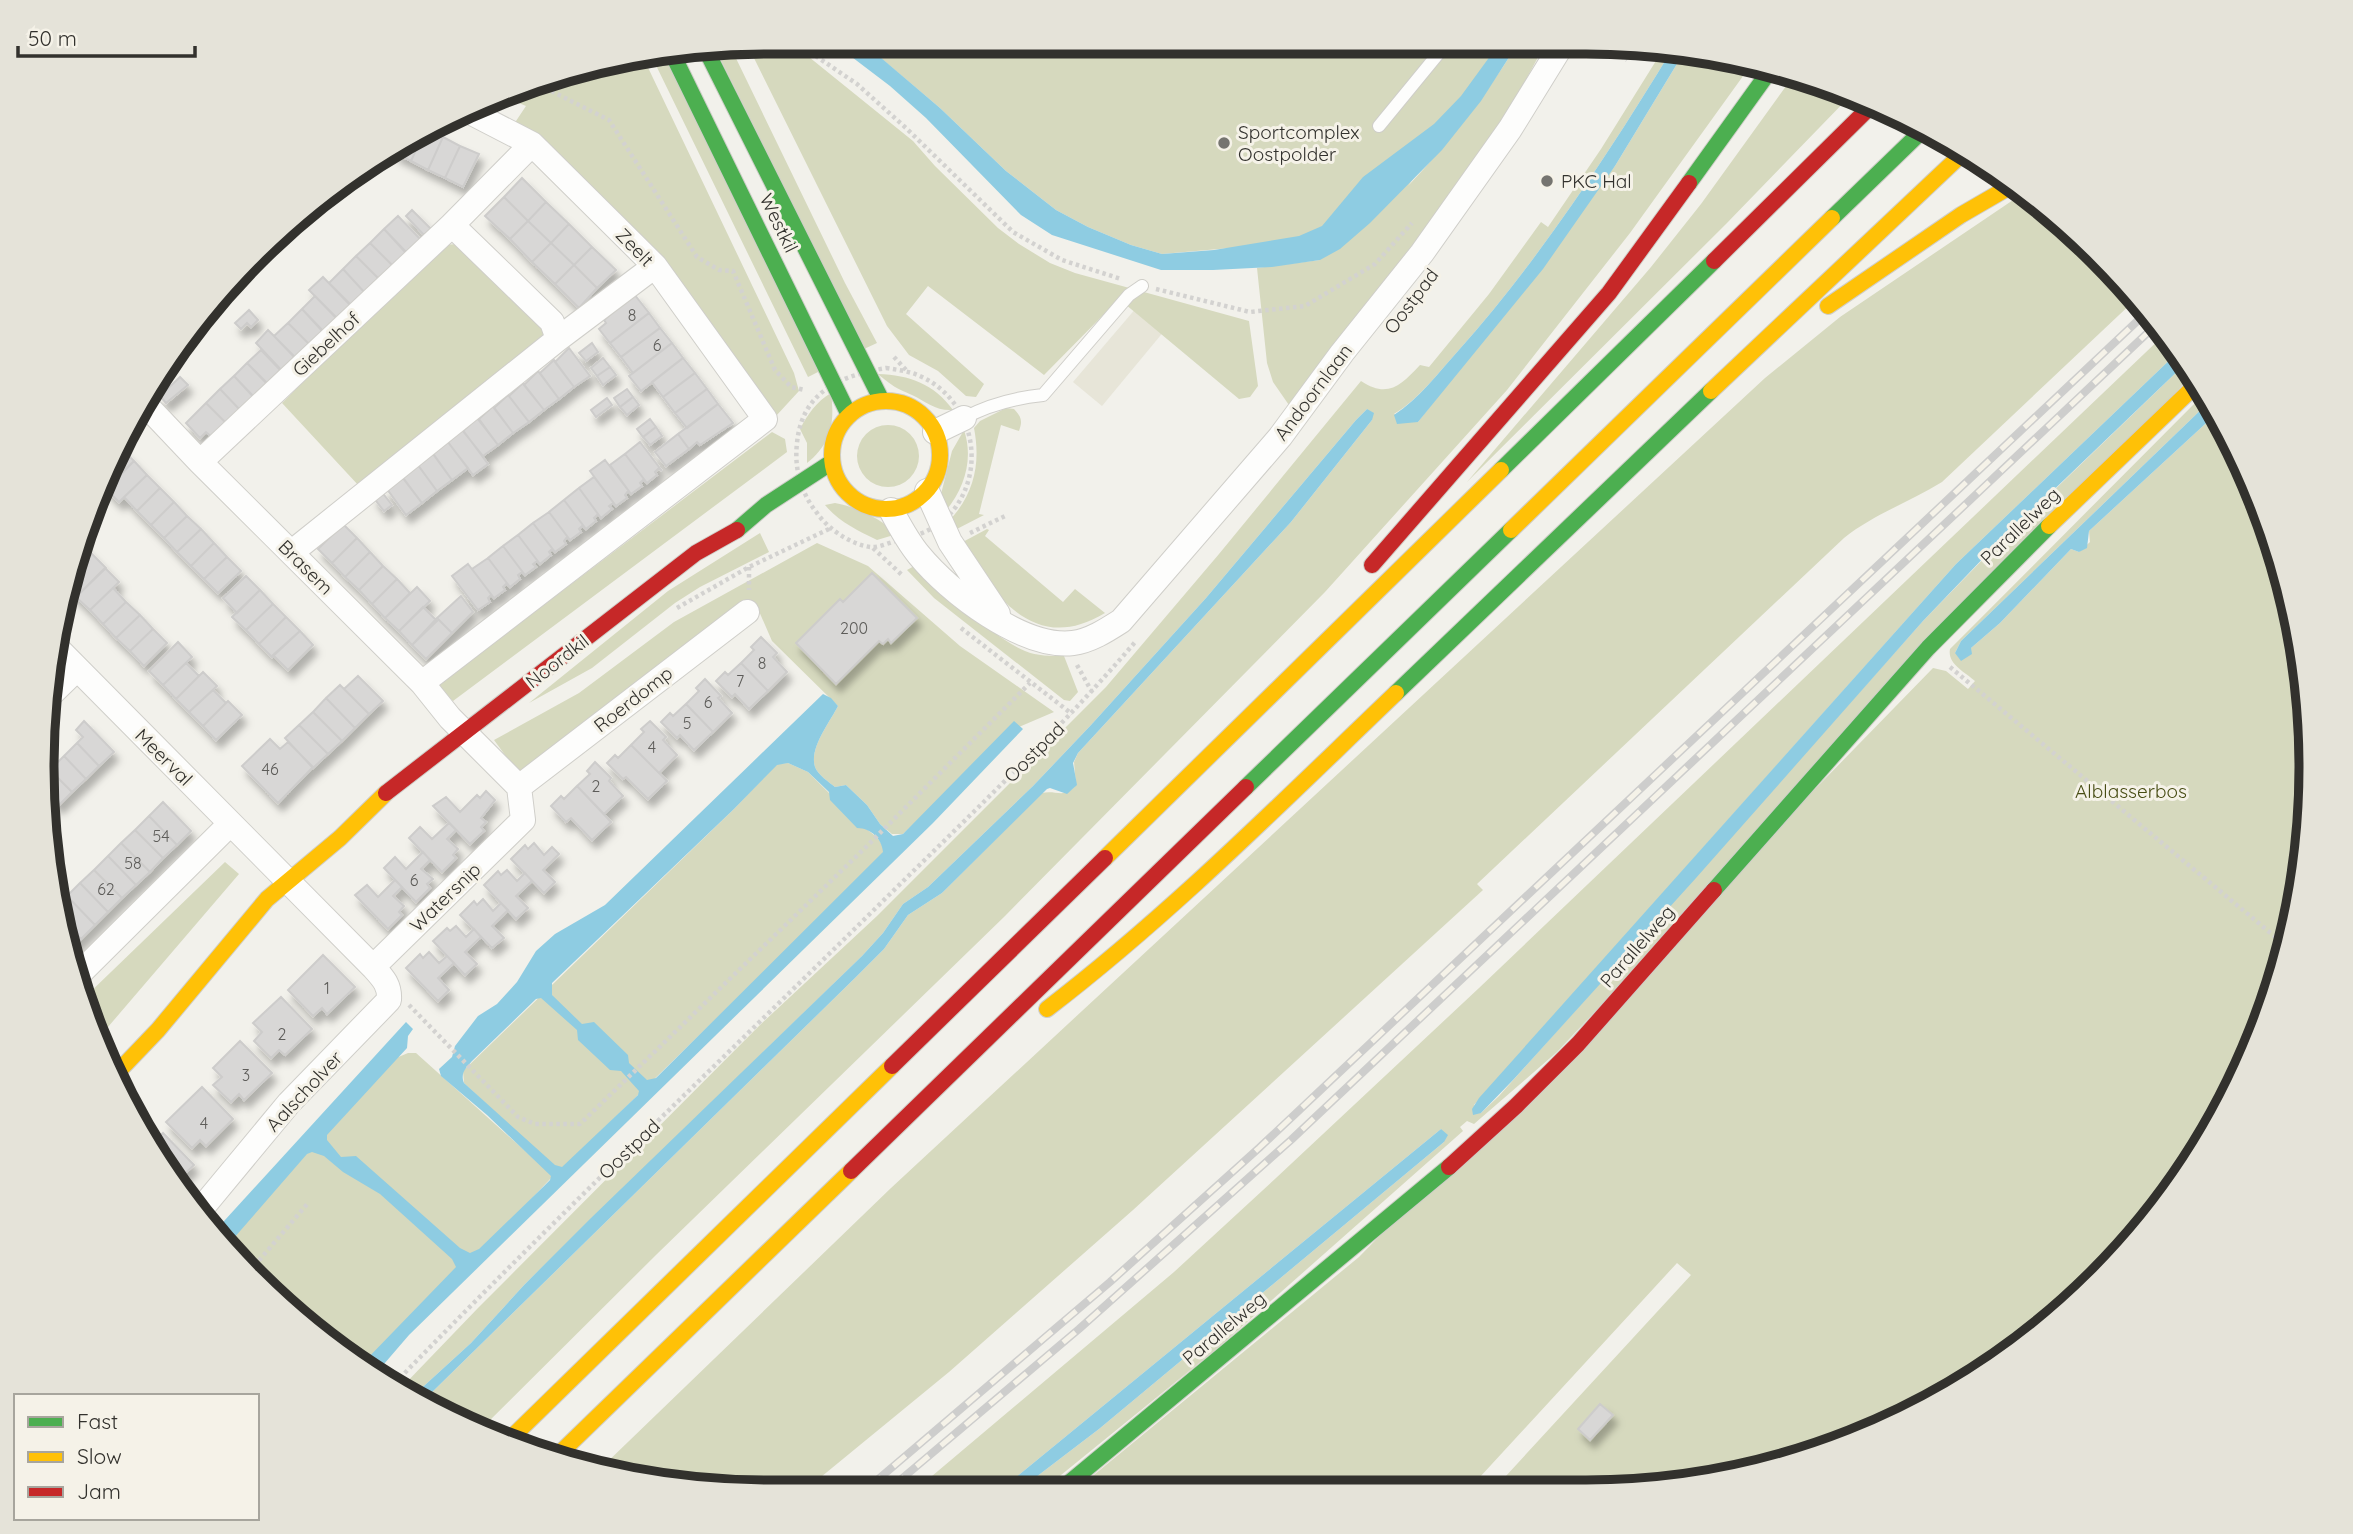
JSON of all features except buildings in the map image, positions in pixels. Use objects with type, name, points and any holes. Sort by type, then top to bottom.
[{"type":"main road","name":"Westkil","points":[[709,57],[882,401]]},
{"type":"main road","name":"Westkil","points":[[675,60],[849,415]]},
{"type":"main road","points":[[1357,581],[1609,293],[1765,78]]},
{"type":"main road","points":[[516,1433],[1382,589],[1865,112]]},
{"type":"main road","points":[[564,1449],[1916,136]]},
{"type":"main road","points":[[894,1128],[1094,972],[1263,821],[1957,159]]},
{"type":"main road","points":[[1726,377],[1961,215],[2004,190]]},
{"type":"main road","name":"Parallelweg","points":[[1073,1480],[1395,1213],[1527,1098],[1596,1024],[1928,648],[2052,523],[2191,390]]},
{"type":"main road","points":[[882,401],[908,405],[929,421],[936,432],[940,447],[936,478],[927,491],[911,504],[891,510],[869,508],[838,492],[832,461],[835,436],[849,415],[865,405],[882,401]]},
{"type":"main road","name":"Noordkil","points":[[739,529],[766,505],[832,461]]},
{"type":"main road","name":"Noordkil","points":[[116,1055],[158,1009],[243,904],[284,869],[365,817],[379,797],[696,553],[739,529],[775,518]]},
{"type":"main road","points":[[1132,830],[1177,767],[1225,718]]},
{"type":"main road","name":"Noordkil","points":[[319,835],[361,804],[379,797]]},
{"type":"main road","name":"Noordkil","points":[[122,1068],[158,1030],[238,933],[284,869]]},
{"type":"street","name":"Andoornlaan","points":[[891,510],[920,556],[954,590],[973,606],[1005,624],[1045,642],[1072,643],[1102,633],[1121,621],[1280,437],[1342,353],[1422,253],[1510,129],[1571,54]]},
{"type":"street","name":"Zeelt","points":[[422,683],[765,419],[655,266],[532,144],[478,116]]},
{"type":"street","name":"Giebelhof","points":[[200,462],[452,225],[532,144]]},
{"type":"street","points":[[452,225],[552,322],[558,339]]},
{"type":"street","points":[[292,552],[558,339],[655,266]]},
{"type":"street","name":"Brasem","points":[[151,410],[422,683],[463,731]]},
{"type":"street","points":[[936,432],[964,418]]},
{"type":"street","points":[[927,491],[950,542],[1005,624]]},
{"type":"street","name":"Roerdomp","points":[[519,787],[747,612]]},
{"type":"street","name":"Meerval","points":[[63,655],[230,824],[284,869]]},
{"type":"street","points":[[59,687],[77,669]]},
{"type":"street","points":[[463,731],[519,787]]},
{"type":"street","name":"Watersnip","points":[[373,967],[523,820],[519,787]]},
{"type":"street","points":[[84,968],[230,824]]},
{"type":"street","points":[[284,869],[386,980],[389,1000]]},
{"type":"street","name":"Aalscholver","points":[[205,1205],[289,1104],[389,1000]]},
{"type":"lane","points":[[1380,126],[1438,54]]},
{"type":"lane","points":[[964,418],[1011,398],[1043,395],[1129,295],[1142,286]]},
{"type":"path","points":[[812,54],[857,84],[1013,232],[1062,260],[1142,286],[1250,312],[1305,306],[1375,264],[1416,218]]},
{"type":"path","points":[[1620,55],[1627,60]]},
{"type":"path","points":[[552,88],[553,92],[609,120],[697,257],[719,270],[733,271],[775,370],[791,387],[807,390]]},
{"type":"path","points":[[798,433],[800,419],[820,393],[866,371],[886,368],[908,371],[923,377],[953,400],[964,418],[973,454],[964,492],[954,509],[926,533],[872,547]]},
{"type":"path","name":"Oostpad","points":[[400,1378],[514,1260],[779,1004],[1072,714],[1143,632]]},
{"type":"path","points":[[1072,643],[1078,670],[1092,692]]},
{"type":"path","points":[[1928,648],[2277,938]]},
{"type":"path","points":[[389,1000],[404,999],[518,1117],[535,1124],[580,1124],[867,846],[1030,683],[1072,714]]},
{"type":"path","points":[[256,1264],[309,1202]]},
{"type":"shaded area","points":[[1137,307],[1165,330],[1102,406],[1073,382]]},
{"type":"green space","points":[[803,54],[809,57],[913,141],[998,228],[1050,263],[1075,273],[1249,321],[1258,386],[1250,397],[1239,399],[1119,299],[1044,375],[928,286],[906,314],[984,384],[976,397],[966,396],[938,371],[909,355],[887,326],[752,55]]},
{"type":"green space","name":"Sportcomplex Oostpolder","points":[[876,54],[1503,54],[1408,186],[1465,120],[1511,54],[1540,54],[1507,115],[1362,321],[1291,408],[1273,382],[1267,363],[1257,268],[1320,260],[1230,248],[1162,254],[1131,245],[1056,210],[1006,171],[940,108]]},
{"type":"green space","points":[[735,55],[877,343],[864,349],[719,56]]},
{"type":"green space","points":[[1658,58],[1666,59],[1598,166],[1517,280],[1436,377],[1412,401],[1394,414],[1418,422],[1615,166],[1679,60],[1745,73],[1630,233],[1507,390],[1325,592],[1005,916],[488,1422],[430,1394],[884,949],[908,915],[942,893],[1042,793],[1065,793],[1076,785],[1074,762],[1078,753],[1291,522],[1372,420],[1367,409],[1206,598],[1033,786],[928,887],[903,904],[883,933],[862,956],[525,1284],[471,1343],[420,1389],[407,1382],[761,1024],[877,916],[1106,687],[1361,381],[1379,389],[1387,389],[1400,384],[1420,365],[1429,367],[1489,294],[1541,222],[1548,227]]},
{"type":"green space","points":[[670,61],[820,371],[808,377],[655,63]]},
{"type":"green space","points":[[647,65],[794,373],[799,391],[776,416],[514,124],[526,106],[514,101],[583,79]]},
{"type":"green space","points":[[1787,84],[1843,103],[1467,482],[1651,267],[1701,204]]},
{"type":"green space","points":[[2015,199],[2090,263],[2129,306],[1942,482],[1867,522],[1844,538],[1477,884],[1483,890],[1133,1210],[949,1372],[817,1480],[767,1480],[674,1474],[608,1461],[891,1188],[1765,378],[1840,317]]},
{"type":"green space","points":[[459,244],[542,327],[545,339],[359,486],[282,403],[442,245]]},
{"type":"green space","points":[[2157,341],[2170,359],[1956,564],[1474,1105],[1481,1113],[1499,1096],[1923,621],[1992,550],[2178,370],[2186,382],[1557,1052],[1474,1124],[1467,1121],[1460,1127],[1463,1131],[1220,1346],[1055,1480],[1032,1480],[1099,1429],[1444,1142],[1441,1129],[1013,1480],[927,1480],[1174,1272],[1479,988]]},
{"type":"green space","points":[[878,374],[901,376],[929,387],[953,410],[931,406]]},
{"type":"green space","points":[[831,393],[830,432],[821,448],[807,463],[807,443],[800,429],[813,409]]},
{"type":"green space","name":"Alblasserbos","points":[[2197,401],[2202,409],[1961,641],[1955,653],[1971,648],[2000,623],[2071,549],[2079,552],[2090,542],[2089,531],[2208,421],[2244,494],[2261,538],[2285,628],[2293,674],[2299,767],[2293,860],[2285,906],[2261,996],[2225,1082],[2179,1163],[2122,1237],[2090,1271],[2056,1303],[1982,1360],[1901,1406],[1815,1442],[1725,1466],[1633,1478],[1502,1480],[1691,1275],[1677,1263],[1477,1480],[1088,1480],[1359,1257],[1933,668],[1946,671],[1968,689],[1975,681],[1954,663],[1950,649]]},
{"type":"green space","points":[[1006,408],[1014,409],[1021,424],[1019,431],[1001,425],[979,514],[984,515],[953,531],[948,522],[964,501],[976,466],[974,428],[980,421]]},
{"type":"green space","points":[[888,425],[900,427],[910,434],[917,444],[917,468],[910,478],[900,485],[888,487],[876,485],[866,478],[859,468],[857,456],[859,444],[866,434],[876,427]]},
{"type":"green space","points":[[964,430],[968,452],[965,474],[957,495],[944,513],[941,494],[952,451]]},
{"type":"green space","points":[[772,432],[785,439],[787,452],[453,701],[438,685]]},
{"type":"green space","points":[[835,503],[868,514],[897,534],[877,540],[855,529],[825,505]]},
{"type":"green space","points":[[989,530],[985,536],[1063,602],[1075,589],[1105,613],[1080,624],[1057,628],[1037,624],[1019,614],[1002,600],[959,544]]},
{"type":"green space","points":[[760,533],[769,552],[700,587],[675,603],[592,668],[529,703],[668,591]]},
{"type":"green space","points":[[817,543],[868,566],[960,646],[1054,712],[1014,729],[903,834],[892,834],[846,785],[835,787],[816,770],[815,752],[838,706],[772,641],[755,602],[524,771],[516,770],[494,740],[579,693],[674,622]]},
{"type":"green space","points":[[916,565],[1012,645],[1034,654],[1064,656],[1078,692],[1070,701],[1064,700],[934,598],[907,570]]},
{"type":"green space","points":[[788,763],[808,772],[878,839],[885,854],[559,1172],[464,1083],[463,1071],[734,809],[777,764]]},
{"type":"green space","points":[[225,862],[239,874],[105,1030],[91,992]]},
{"type":"green space","points":[[416,1053],[553,1176],[467,1267],[371,1360],[297,1303],[229,1235],[396,1058]]},
{"type":"water","points":[[848,54],[877,54],[940,108],[1006,171],[1056,210],[1131,245],[1162,254],[1214,250],[1299,236],[1322,226],[1363,177],[1434,124],[1461,96],[1492,54],[1511,54],[1481,101],[1442,150],[1370,223],[1340,249],[1320,260],[1272,267],[1161,270],[1052,235],[1021,215],[926,118]]},
{"type":"water","points":[[1666,59],[1679,60],[1615,166],[1543,269],[1418,422],[1397,424],[1394,415],[1436,377],[1517,280],[1624,127]]},
{"type":"water","points":[[2170,359],[2178,370],[1992,549],[1923,621],[1514,1079],[1481,1113],[1473,1115],[1472,1109],[1479,1098],[1956,564]]},
{"type":"water","points":[[1367,409],[1374,413],[1372,420],[1291,522],[1078,753],[1073,763],[1077,785],[1067,794],[1047,789],[942,893],[908,915],[884,949],[430,1394],[420,1389],[471,1343],[591,1218],[862,956],[883,933],[903,904],[928,887],[1033,786],[1206,598]]},
{"type":"water","points":[[2202,409],[2208,421],[2089,531],[2087,548],[2079,552],[2071,549],[2000,623],[1971,648],[1972,654],[1961,661],[1955,653],[1961,641]]},
{"type":"water","points":[[823,694],[838,706],[818,744],[815,767],[821,776],[835,787],[846,785],[893,836],[903,834],[1014,721],[1023,729],[933,823],[409,1335],[382,1367],[368,1358],[456,1267],[452,1259],[380,1194],[343,1172],[324,1156],[312,1152],[307,1154],[233,1239],[221,1224],[406,1022],[413,1029],[408,1036],[407,1048],[327,1135],[327,1140],[341,1157],[356,1156],[460,1248],[470,1253],[479,1249],[551,1176],[441,1076],[439,1069],[452,1057],[455,1046],[478,1016],[497,1004],[517,982],[536,951],[555,934],[605,905]],"holes":[[[788,763],[808,772],[829,792],[830,800],[857,828],[875,835],[883,852],[656,1078],[647,1080],[629,1063],[628,1055],[594,1022],[582,1024],[552,995],[552,983],[777,765]],[[541,998],[577,1030],[578,1040],[610,1070],[621,1071],[639,1091],[638,1095],[562,1167],[555,1165],[464,1083],[463,1076],[472,1061],[536,999]]]},
{"type":"water","points":[[1441,1129],[1448,1135],[1444,1142],[1099,1429],[1032,1480],[1013,1480]]},
{"type":"railway","points":[[877,1480],[1110,1282],[1259,1148],[2140,319]]},
{"type":"railway","points":[[900,1480],[1079,1329],[1291,1140],[2149,331]]},
{"type":"traffic: fast","points":[[709,57],[882,401]]},
{"type":"traffic: fast","points":[[675,60],[849,415]]},
{"type":"traffic: fast","points":[[1689,183],[1765,78]]},
{"type":"traffic: fast","points":[[1832,218],[1916,136]]},
{"type":"traffic: fast","points":[[1501,470],[1714,261]]},
{"type":"traffic: fast","points":[[1396,693],[1711,391]]},
{"type":"traffic: fast","points":[[737,530],[766,505],[832,462]]},
{"type":"traffic: fast","points":[[1714,890],[1928,648],[2049,526]]},
{"type":"traffic: fast","points":[[1246,787],[1511,530]]},
{"type":"traffic: fast","points":[[1073,1480],[1449,1167]]},
{"type":"traffic: slow","points":[[1711,391],[1957,159]]},
{"type":"traffic: slow","points":[[1828,306],[1961,215],[2004,190]]},
{"type":"traffic: slow","points":[[1511,530],[1832,218]]},
{"type":"traffic: slow","points":[[2049,526],[2191,390]]},
{"type":"traffic: slow","points":[[886,401],[907,405],[924,417],[936,434],[940,455],[936,476],[924,493],[907,505],[886,509],[865,505],[848,493],[836,476],[832,455],[836,434],[848,417],[865,405],[886,401]]},
{"type":"traffic: slow","points":[[1105,858],[1501,470]]},
{"type":"traffic: slow","points":[[1047,1009],[1182,896],[1396,693]]},
{"type":"traffic: slow","points":[[122,1068],[158,1030],[267,899],[340,838],[386,793]]},
{"type":"traffic: slow","points":[[516,1433],[892,1066]]},
{"type":"traffic: slow","points":[[564,1449],[851,1171]]},
{"type":"traffic: jam","points":[[1714,261],[1865,112]]},
{"type":"traffic: jam","points":[[1372,565],[1609,293],[1689,183]]},
{"type":"traffic: jam","points":[[386,793],[696,553],[737,530]]},
{"type":"traffic: jam","points":[[851,1171],[1246,787]]},
{"type":"traffic: jam","points":[[892,1066],[1105,858]]},
{"type":"traffic: jam","points":[[1449,1167],[1578,1044],[1714,890]]},
{"type":"place","name":"Sportcomplex Oostpolder","points":[[1224,143]]},
{"type":"place","name":"PKC Hal","points":[[1547,181]]}]
